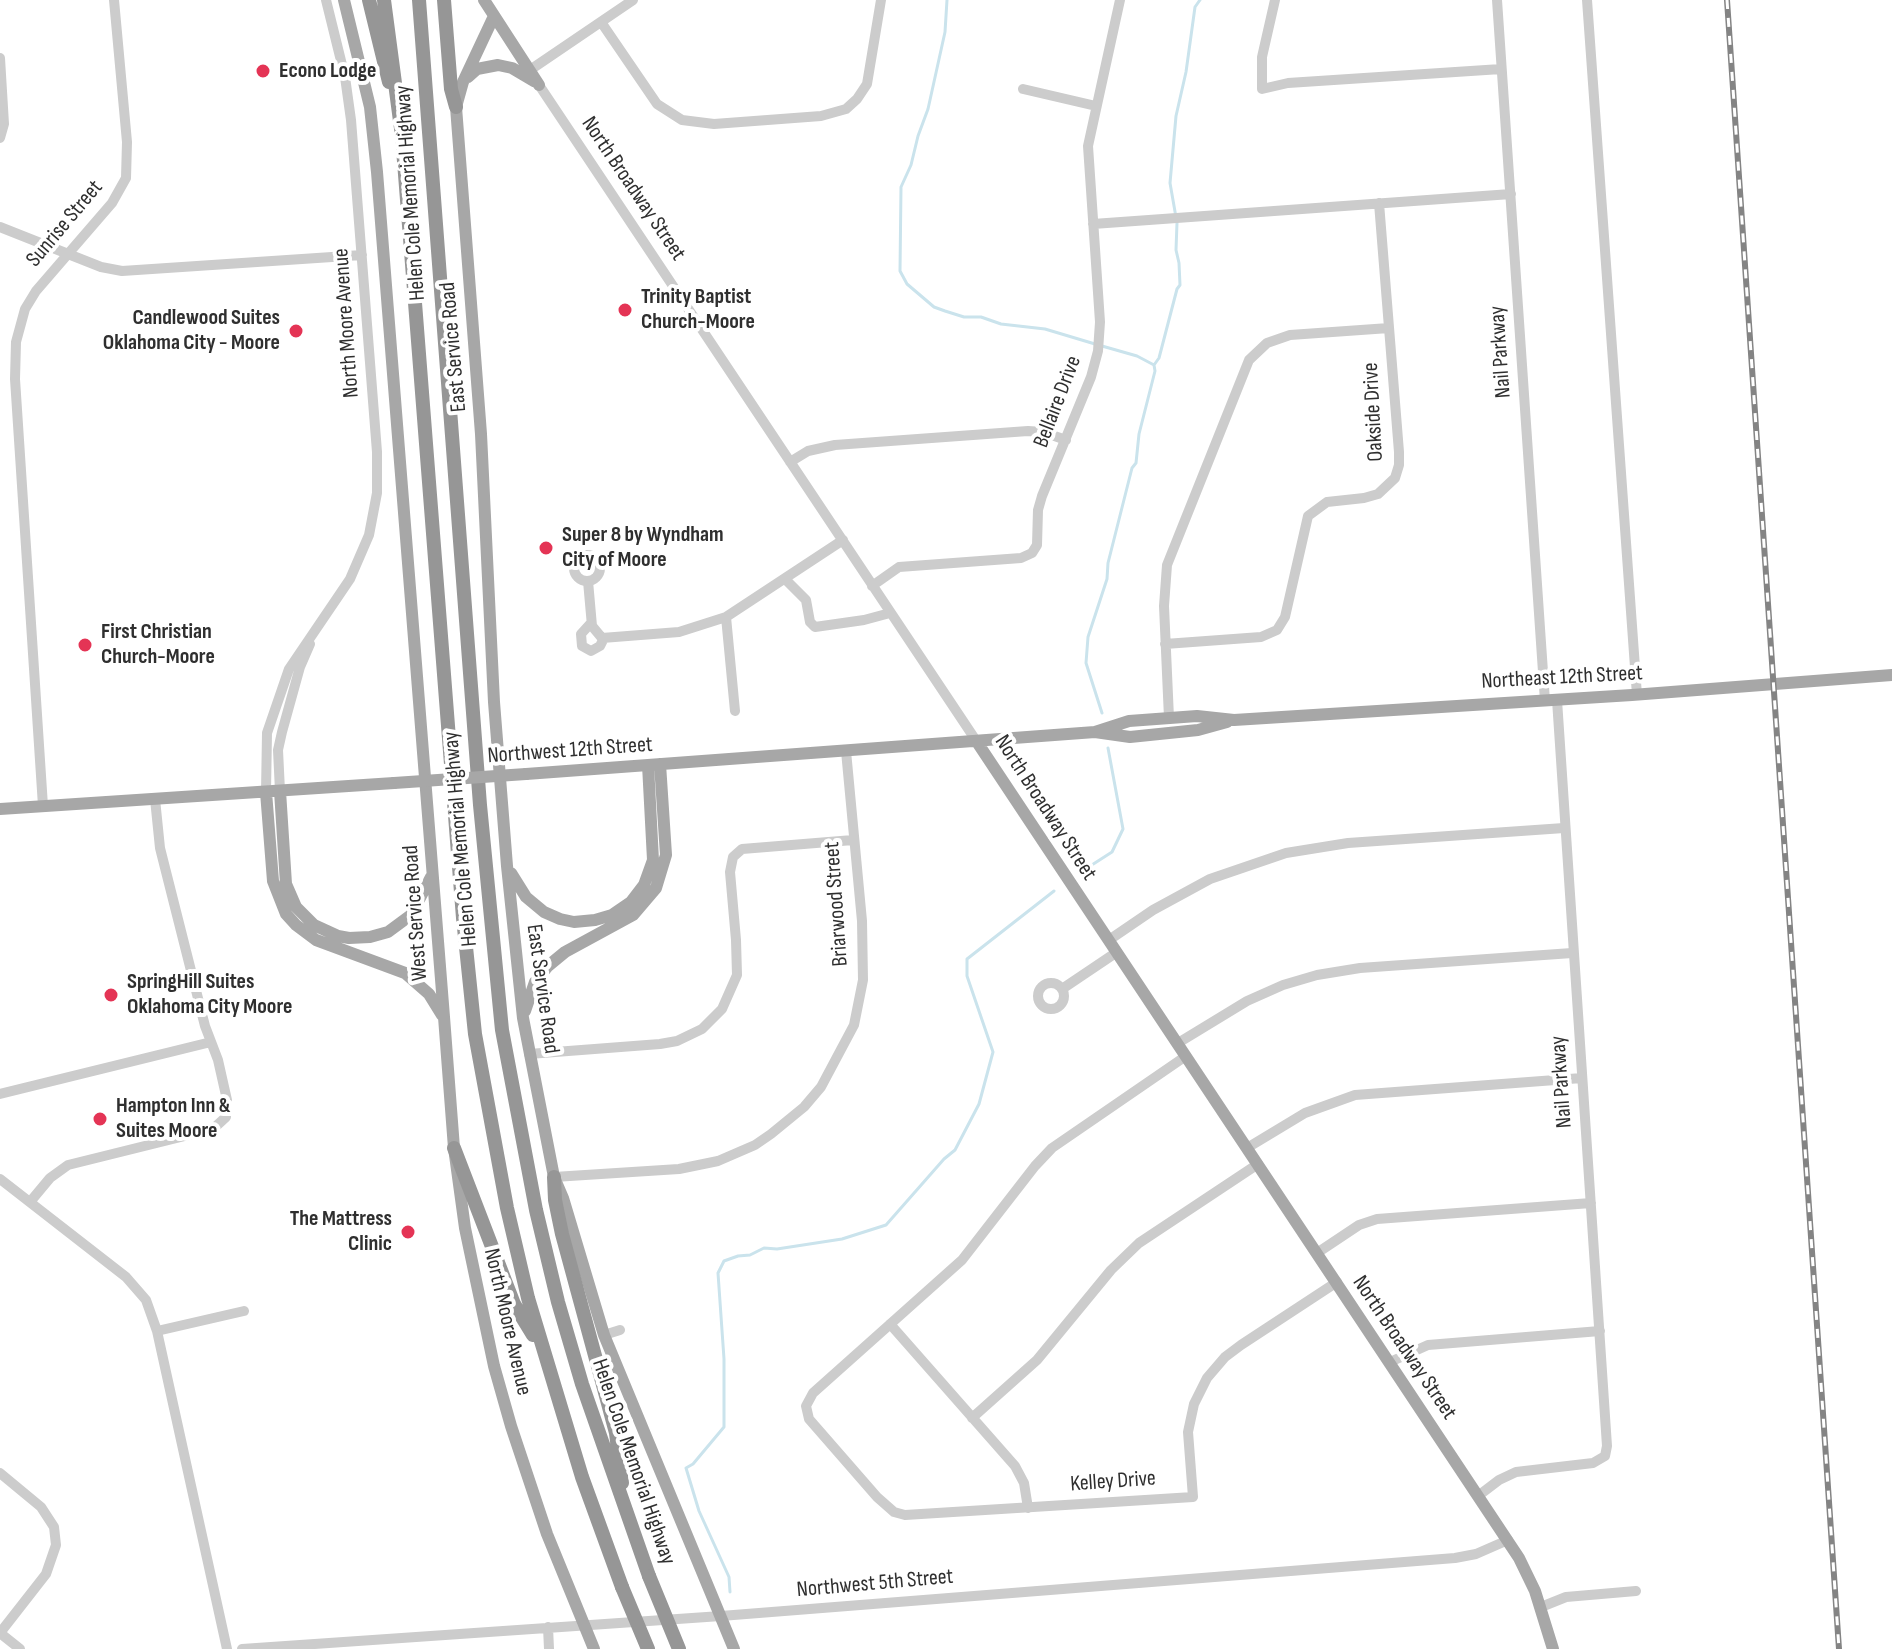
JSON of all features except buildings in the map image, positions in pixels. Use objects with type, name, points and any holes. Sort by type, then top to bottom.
[{"type":"highway","points":[[369,0],[402,136]]},
{"type":"highway","name":"Helen Cole Memorial Highway","points":[[384,0],[402,136],[462,904],[475,1034],[507,1208],[541,1349],[582,1477],[648,1649]]},
{"type":"highway","name":"Helen Cole Memorial Highway","points":[[419,0],[481,820],[502,1030],[536,1210],[558,1302],[625,1511],[679,1649]]},
{"type":"highway","points":[[444,0],[451,89],[456,107]]},
{"type":"highway","points":[[454,1148],[514,1304],[541,1349]]},
{"type":"highway","points":[[554,1177],[562,1234],[616,1433],[625,1511]]},
{"type":"main road","name":"West Service Road","points":[[344,0],[370,107],[377,172],[444,1017]]},
{"type":"main road","name":"North Broadway Street","points":[[484,0],[539,85]]},
{"type":"main road","name":"East Service Road","points":[[494,16],[463,82],[456,107],[482,449],[494,702],[523,1018],[554,1177],[604,1335],[734,1649]]},
{"type":"main road","points":[[463,82],[477,69],[498,65],[516,69],[539,85]]},
{"type":"main road","name":"Northeast 12th Street","points":[[1095,732],[1129,721],[1169,718],[1197,716],[1234,720],[1637,695],[1892,675]]},
{"type":"main road","points":[[1169,718],[1174,732]]},
{"type":"main road","name":"Northeast 12th Street","points":[[1095,732],[1130,737],[1198,730],[1234,720]]},
{"type":"main road","name":"Northwest 12th Street","points":[[0,809],[1095,732]]},
{"type":"main road","name":"North Broadway Street","points":[[977,742],[1508,1540],[1528,1575],[1553,1649]]},
{"type":"main road","points":[[507,866],[526,897],[551,915],[585,922],[622,909],[639,893],[653,860],[654,764]]},
{"type":"main road","points":[[523,1018],[535,982],[548,966],[565,952],[633,915],[656,888],[666,855],[654,764]]},
{"type":"main road","points":[[280,791],[286,884],[296,907],[314,925],[349,938],[388,932],[411,915],[432,874]]},
{"type":"main road","points":[[266,792],[273,881],[286,914],[316,940],[405,973],[429,994],[444,1017]]},
{"type":"main road","name":"North Moore Avenue","points":[[444,1017],[454,1148],[471,1262],[494,1366],[537,1505],[584,1624]]},
{"type":"main road","points":[[584,1624],[594,1649]]},
{"type":"street","name":"Sunrise Street","points":[[43,806],[16,342],[25,309],[36,291],[112,203],[126,178],[126,127],[114,0]]},
{"type":"street","name":"North Moore Avenue","points":[[266,792],[265,753],[272,718],[289,669],[342,594],[357,565],[373,521],[377,493],[377,452],[351,120],[345,77],[326,0]]},
{"type":"street","points":[[530,70],[633,0]]},
{"type":"street","points":[[601,22],[657,104],[682,120],[714,124],[821,116],[846,109],[867,84],[881,0]]},
{"type":"street","name":"Bellaire Drive","points":[[872,586],[899,567],[1021,558],[1032,553],[1039,541],[1038,510],[1091,377],[1098,351],[1100,329],[1087,153],[1120,0]]},
{"type":"street","points":[[1275,0],[1262,57],[1262,89],[1288,83],[1501,69]]},
{"type":"street","name":"Nail Parkway","points":[[1478,1496],[1516,1472],[1586,1465],[1602,1459],[1607,1446],[1564,828],[1551,700],[1497,0]]},
{"type":"street","points":[[1587,0],[1637,695]]},
{"type":"street","points":[[0,61],[4,124],[0,138]]},
{"type":"street","name":"North Broadway Street","points":[[539,85],[977,742]]},
{"type":"street","points":[[1023,89],[1096,106]]},
{"type":"street","points":[[1093,224],[1511,194]]},
{"type":"street","name":"Oakside Drive","points":[[1165,644],[1261,637],[1277,630],[1285,617],[1308,516],[1327,502],[1364,498],[1378,494],[1391,484],[1399,465],[1379,203]]},
{"type":"street","points":[[0,227],[101,267],[122,271],[362,255]]},
{"type":"street","points":[[1169,718],[1164,590],[1170,555],[1249,360],[1267,343],[1290,335],[1389,328]]},
{"type":"street","points":[[790,462],[817,447],[835,445],[1028,431],[1043,432],[1066,440]]},
{"type":"street","points":[[588,581],[591,623],[595,632],[604,638],[679,632],[726,617],[843,540]]},
{"type":"street","points":[[785,579],[806,600],[810,622],[815,627],[890,613]]},
{"type":"street","points":[[726,617],[735,711]]},
{"type":"street","points":[[591,623],[582,631],[582,646],[591,651],[600,646],[604,638]]},
{"type":"street","name":"North Moore Avenue","points":[[280,791],[278,750],[282,732],[300,667],[316,631]]},
{"type":"street","name":"Briarwood Street","points":[[554,1177],[679,1169],[718,1161],[755,1145],[804,1107],[821,1087],[854,1025],[860,1002],[864,955],[846,751]]},
{"type":"street","points":[[30,1202],[50,1178],[68,1165],[213,1129],[226,1117],[227,1100],[160,848],[155,799]]},
{"type":"street","points":[[1109,940],[1153,910],[1210,879],[1276,856],[1348,843],[1564,828]]},
{"type":"street","points":[[529,1054],[660,1044],[677,1041],[702,1029],[722,1009],[737,975],[730,872],[733,857],[742,849],[853,840]]},
{"type":"street","points":[[1062,989],[1117,952]]},
{"type":"street","points":[[1178,1043],[1247,1001],[1283,985],[1317,975],[1360,968],[1572,953]]},
{"type":"street","points":[[0,1094],[211,1042]]},
{"type":"street","points":[[1028,1508],[1021,1474],[890,1324],[962,1260],[1052,1148],[1186,1056]]},
{"type":"street","points":[[1247,1148],[1305,1113],[1355,1095],[1582,1078]]},
{"type":"street","points":[[972,1418],[1037,1360],[1129,1252],[1164,1225],[1258,1164]]},
{"type":"street","points":[[0,1179],[141,1291],[157,1331],[227,1649]]},
{"type":"street","points":[[1317,1253],[1359,1225],[1377,1219],[1591,1203]]},
{"type":"street","name":"Kelley Drive","points":[[890,1324],[813,1393],[807,1402],[806,1413],[877,1497],[894,1512],[914,1516],[1193,1497],[1188,1432],[1194,1404],[1207,1378],[1225,1357],[1241,1345],[1337,1282]]},
{"type":"street","points":[[157,1331],[244,1311]]},
{"type":"street","points":[[604,1335],[620,1330]]},
{"type":"street","points":[[1390,1362],[1428,1345],[1600,1331]]},
{"type":"street","points":[[0,1473],[41,1507],[54,1527],[56,1545],[46,1574],[0,1633],[20,1649]]},
{"type":"street","name":"Northwest 5th Street","points":[[242,1649],[721,1616],[1455,1558],[1476,1554],[1508,1540]]},
{"type":"street","points":[[1541,1607],[1566,1597],[1636,1591]]},
{"type":"street","points":[[548,1627],[549,1649]]},
{"type":"waterway","points":[[947,0],[945,32],[928,109],[901,187],[900,271],[907,284],[934,307],[964,317],[981,317],[1001,324],[1045,329],[1095,344]]},
{"type":"waterway","points":[[1102,713],[1086,663],[1088,637],[1107,579],[1108,563],[1132,468],[1136,463],[1154,365],[1159,358],[1180,285],[1177,223],[1170,183],[1176,116],[1195,7],[1200,0]]},
{"type":"waterway","points":[[1102,346],[1137,356],[1154,365]]},
{"type":"waterway","points":[[1084,870],[1112,852],[1123,829],[1108,748]]},
{"type":"waterway","points":[[730,1592],[729,1577],[699,1511],[686,1468],[693,1464],[724,1427],[724,1359],[718,1273],[724,1261],[764,1248],[777,1249],[842,1239],[886,1225],[955,1150],[979,1104],[993,1052],[967,976],[967,959],[1054,891]]},
{"type":"railway","points":[[1727,0],[1839,1649]]},
{"type":"place","name":"Econo Lodge","points":[[263,71]]},
{"type":"place","name":"Trinity Baptist Church-Moore","points":[[625,310]]},
{"type":"place","name":"Candlewood Suites Oklahoma City - Moore","points":[[296,331]]},
{"type":"place","name":"Super 8 by Wyndham City of Moore","points":[[546,548]]},
{"type":"place","name":"First Christian Church-Moore","points":[[85,645]]},
{"type":"place","name":"SpringHill Suites Oklahoma City Moore","points":[[111,995]]},
{"type":"place","name":"Hampton Inn & Suites Moore","points":[[100,1119]]},
{"type":"place","name":"The Mattress Clinic","points":[[408,1232]]}]
